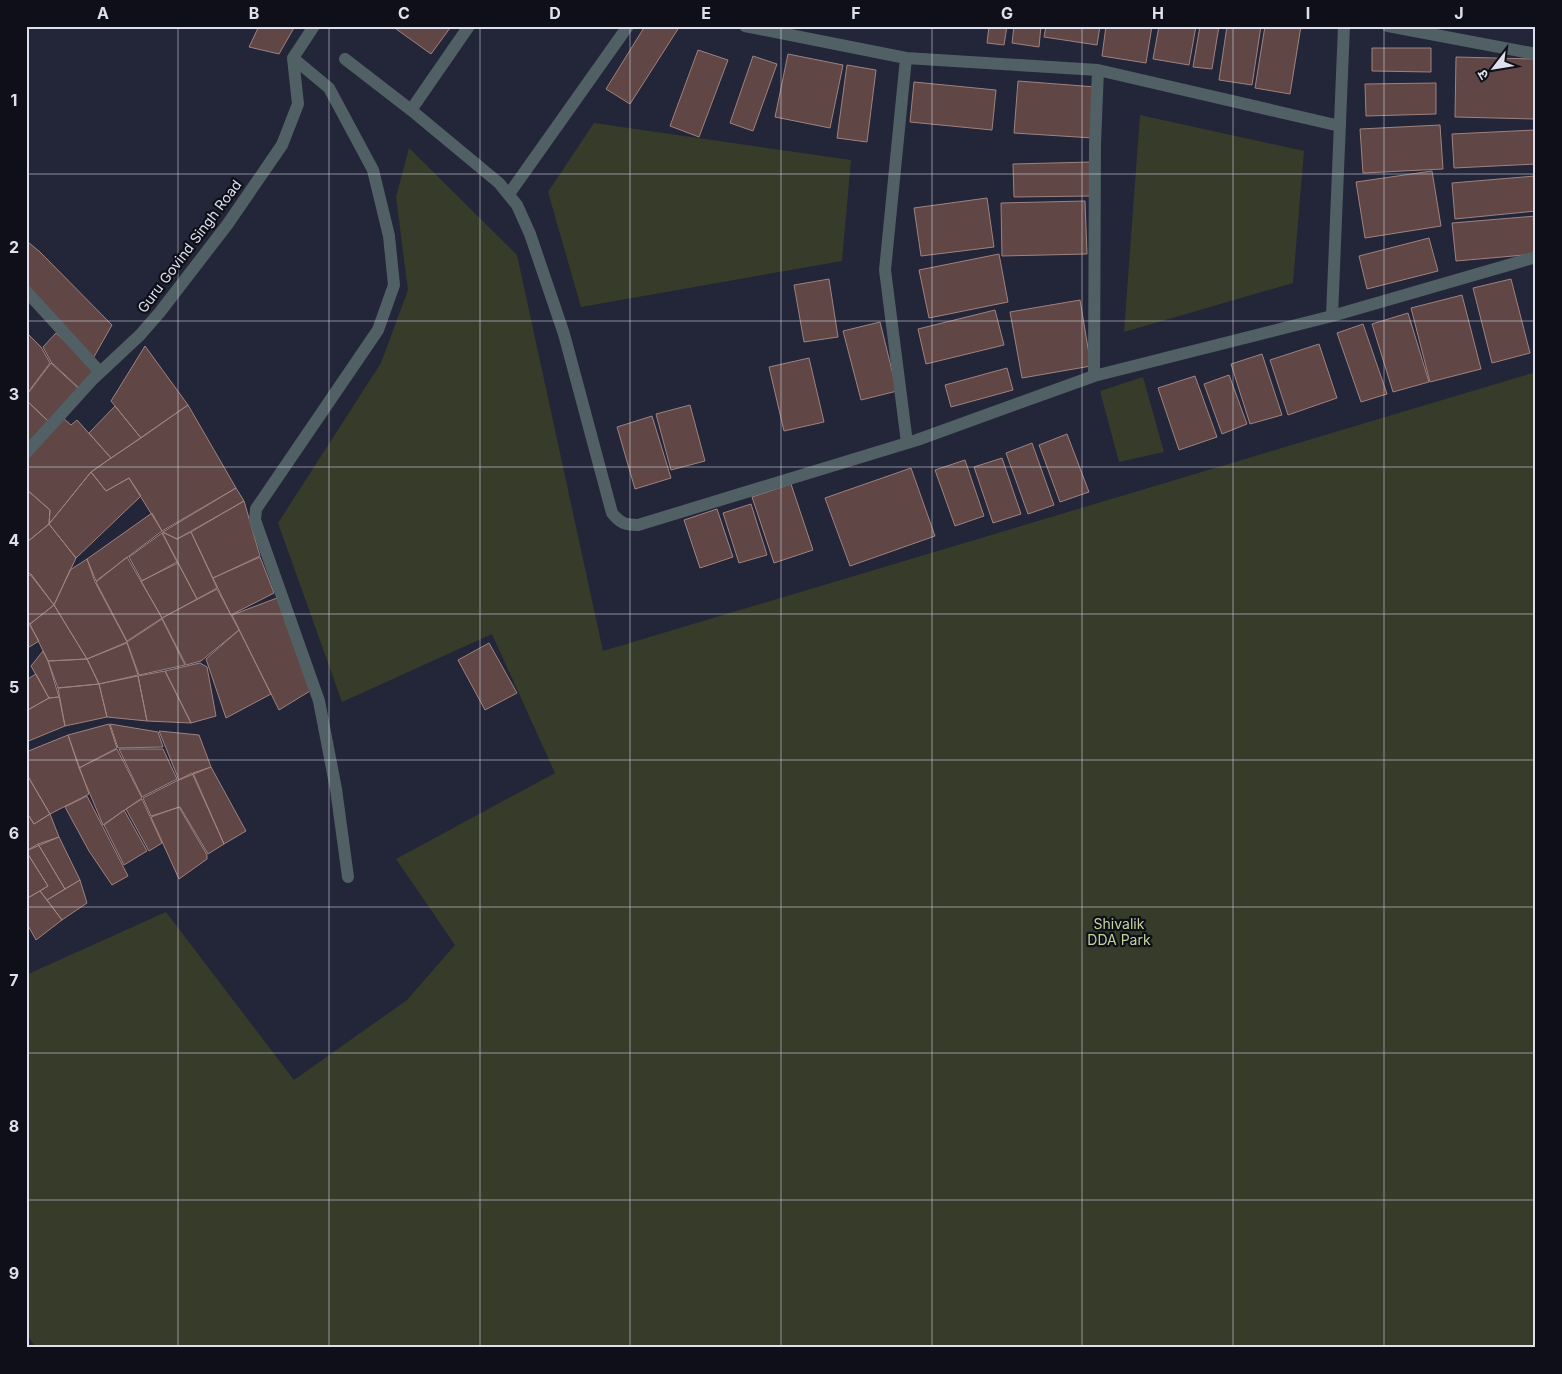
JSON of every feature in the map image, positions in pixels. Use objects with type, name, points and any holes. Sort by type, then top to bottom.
[{"type":"street","points":[[314,26],[293,58],[330,88],[373,170],[389,236],[394,284],[378,330],[256,509],[255,520],[319,701],[336,789],[348,877]]},
{"type":"street","points":[[411,110],[469,26]]},
{"type":"street","points":[[509,194],[628,26]]},
{"type":"street","points":[[745,26],[906,58],[1098,70],[1340,126]]},
{"type":"street","points":[[1332,316],[1344,26]]},
{"type":"street","points":[[1388,26],[1536,54]]},
{"type":"street","name":"Guru Govind Singh Road","points":[[26,453],[100,372],[140,335],[178,289],[282,145],[298,104],[293,58]]},
{"type":"street","points":[[906,58],[885,270],[907,443]]},
{"type":"street","points":[[345,59],[411,110],[509,194],[530,234],[564,334],[612,513],[619,522],[627,525],[638,524],[907,443],[1094,376],[1332,316],[1536,257]]},
{"type":"street","points":[[1094,376],[1095,144],[1098,70]]},
{"type":"street","points":[[26,291],[100,372]]},
{"type":"green space","points":[[1140,115],[1304,151],[1293,283],[1124,332]]},
{"type":"green space","points":[[594,123],[851,160],[842,261],[581,307],[548,192]]},
{"type":"green space","name":"Shivalik DDA Park","points":[[409,148],[517,255],[603,651],[1536,372],[1536,1348],[36,1348],[26,1333],[26,975],[166,912],[294,1080],[407,1000],[455,945],[396,859],[555,773],[492,634],[342,702],[278,523],[381,363],[408,290],[396,197]]},
{"type":"green space","points":[[1143,377],[1164,452],[1119,462],[1100,391]]},
{"type":"building","points":[[259,26],[295,26],[279,54],[249,47]]},
{"type":"building","points":[[392,26],[448,26],[450,28],[431,54]]},
{"type":"building","points":[[645,26],[674,26],[678,29],[630,104],[606,89]]},
{"type":"building","points":[[989,26],[1007,26],[1004,45],[987,43]]},
{"type":"building","points":[[1014,26],[1041,26],[1039,47],[1012,43]]},
{"type":"building","points":[[1046,26],[1100,26],[1097,45],[1044,37]]},
{"type":"building","points":[[1106,26],[1152,26],[1146,63],[1102,56]]},
{"type":"building","points":[[1159,26],[1196,26],[1189,65],[1153,59]]},
{"type":"building","points":[[1200,26],[1219,26],[1212,69],[1193,67]]},
{"type":"building","points":[[1227,26],[1261,26],[1252,85],[1219,80]]},
{"type":"building","points":[[1265,26],[1301,26],[1290,94],[1255,88]]},
{"type":"building","points":[[1372,48],[1431,48],[1431,72],[1372,71]]},
{"type":"building","points":[[698,50],[728,60],[699,137],[670,126]]},
{"type":"building","points":[[788,54],[843,65],[830,128],[775,117]]},
{"type":"building","points":[[753,56],[777,64],[753,131],[730,123]]},
{"type":"building","points":[[1456,57],[1535,59],[1534,119],[1455,117]]},
{"type":"building","points":[[847,65],[876,70],[867,142],[837,138]]},
{"type":"building","points":[[1018,81],[1096,87],[1093,138],[1014,133]]},
{"type":"building","points":[[914,82],[996,90],[992,130],[910,122]]},
{"type":"building","points":[[1436,83],[1436,114],[1366,116],[1365,84]]},
{"type":"building","points":[[1440,125],[1443,169],[1363,173],[1360,129]]},
{"type":"building","points":[[1535,130],[1536,164],[1454,168],[1452,134]]},
{"type":"building","points":[[1092,162],[1092,196],[1014,197],[1013,164]]},
{"type":"building","points":[[1432,171],[1441,226],[1365,238],[1356,182]]},
{"type":"building","points":[[1535,176],[1536,211],[1455,219],[1452,183]]},
{"type":"building","points":[[987,198],[994,247],[921,256],[914,208]]},
{"type":"building","points":[[1085,201],[1087,254],[1002,256],[1001,203]]},
{"type":"building","points":[[1536,216],[1536,254],[1456,261],[1452,223]]},
{"type":"building","points":[[1429,238],[1438,271],[1367,289],[1359,256]]},
{"type":"building","points":[[28,242],[112,325],[91,362],[26,292]]},
{"type":"building","points":[[999,254],[1008,302],[929,318],[919,270]]},
{"type":"building","points":[[829,279],[838,337],[804,342],[794,285]]},
{"type":"building","points":[[1511,279],[1530,353],[1492,363],[1473,288]]},
{"type":"building","points":[[1462,295],[1481,369],[1430,382],[1411,308]]},
{"type":"building","points":[[1080,300],[1091,366],[1022,378],[1010,312]]},
{"type":"building","points":[[995,310],[1004,345],[926,364],[918,329]]},
{"type":"building","points":[[1408,313],[1429,382],[1393,392],[1372,324]]},
{"type":"building","points":[[880,322],[897,391],[861,400],[843,331]]},
{"type":"building","points":[[1363,324],[1387,394],[1361,402],[1337,333]]},
{"type":"building","points":[[26,332],[41,347],[50,363],[26,395]]},
{"type":"building","points":[[56,333],[95,370],[79,388],[51,362],[43,347]]},
{"type":"building","points":[[1319,344],[1337,398],[1288,415],[1270,360]]},
{"type":"building","points":[[145,346],[188,405],[141,438],[111,401]]},
{"type":"building","points":[[1262,354],[1282,415],[1250,424],[1231,364]]},
{"type":"building","points":[[809,358],[824,422],[784,431],[769,367]]},
{"type":"building","points":[[51,363],[79,389],[48,421],[26,400],[26,396]]},
{"type":"building","points":[[1007,368],[1013,390],[951,407],[945,385]]},
{"type":"building","points":[[1229,375],[1247,424],[1222,434],[1204,384]]},
{"type":"building","points":[[1195,376],[1217,437],[1179,450],[1158,388]]},
{"type":"building","points":[[26,400],[48,421],[26,445]]},
{"type":"building","points":[[188,405],[236,488],[162,531],[129,478],[106,491],[91,472]]},
{"type":"building","points":[[690,405],[705,461],[671,470],[656,414]]},
{"type":"building","points":[[115,406],[141,438],[111,458],[89,433]]},
{"type":"building","points":[[652,416],[671,478],[635,489],[617,427]]},
{"type":"building","points":[[63,418],[71,425],[77,420],[111,458],[91,472],[49,524],[50,510],[26,489],[26,455]]},
{"type":"building","points":[[1067,434],[1089,492],[1060,502],[1039,445]]},
{"type":"building","points":[[1032,443],[1054,505],[1028,514],[1006,453]]},
{"type":"building","points":[[1002,458],[1021,514],[993,523],[974,467]]},
{"type":"building","points":[[965,460],[984,516],[955,526],[935,470]]},
{"type":"building","points":[[911,468],[935,536],[850,566],[825,498]]},
{"type":"building","points":[[91,472],[106,491],[129,478],[141,496],[76,558],[49,524]]},
{"type":"building","points":[[791,484],[813,550],[774,563],[752,497]]},
{"type":"building","points":[[236,488],[244,501],[177,539],[163,532]]},
{"type":"building","points":[[26,489],[50,510],[49,524],[26,543]]},
{"type":"building","points":[[244,501],[260,556],[213,578],[191,532]]},
{"type":"building","points":[[751,504],[767,555],[739,563],[723,513]]},
{"type":"building","points":[[717,509],[733,557],[700,568],[684,520]]},
{"type":"building","points":[[152,513],[162,531],[96,581],[87,559]]},
{"type":"building","points":[[49,524],[76,558],[54,605],[26,569],[26,543]]},
{"type":"building","points":[[162,532],[177,539],[191,532],[217,588],[197,599]]},
{"type":"building","points":[[162,533],[177,562],[142,581],[129,557]]},
{"type":"building","points":[[127,557],[162,618],[127,641],[96,582]]},
{"type":"building","points":[[260,557],[274,593],[231,615],[213,578]]},
{"type":"building","points":[[87,559],[95,582],[127,642],[87,659],[54,605],[70,570]]},
{"type":"building","points":[[178,563],[197,599],[162,618],[141,581]]},
{"type":"building","points":[[31,574],[54,605],[30,624],[26,619],[26,578]]},
{"type":"building","points":[[217,589],[239,630],[201,661],[186,665],[162,618]]},
{"type":"building","points":[[277,598],[310,691],[279,710],[232,615]]},
{"type":"building","points":[[54,605],[87,659],[48,661],[30,624]]},
{"type":"building","points":[[26,619],[39,641],[26,649]]},
{"type":"building","points":[[162,619],[185,665],[139,675],[127,642]]},
{"type":"building","points":[[239,630],[271,694],[226,718],[206,659]]},
{"type":"building","points":[[127,643],[138,675],[99,684],[87,659]]},
{"type":"building","points":[[489,643],[517,693],[485,710],[458,660]]},
{"type":"building","points":[[43,651],[59,697],[49,698],[31,666]]},
{"type":"building","points":[[87,659],[99,684],[58,688],[48,661]]},
{"type":"building","points":[[200,663],[207,667],[216,716],[191,723],[165,671]]},
{"type":"building","points":[[165,671],[191,723],[147,721],[138,676]]},
{"type":"building","points":[[36,674],[49,698],[26,711],[26,680]]},
{"type":"building","points":[[138,676],[147,721],[107,717],[99,684]]},
{"type":"building","points":[[99,684],[107,717],[65,726],[58,688]]},
{"type":"building","points":[[59,697],[65,726],[26,742],[26,711],[49,698]]},
{"type":"building","points":[[109,724],[117,748],[79,768],[68,735]]},
{"type":"building","points":[[110,724],[158,732],[163,747],[118,748]]},
{"type":"building","points":[[159,731],[199,735],[211,767],[179,780]]},
{"type":"building","points":[[68,735],[89,794],[50,814],[26,773],[26,752]]},
{"type":"building","points":[[117,749],[142,798],[103,825],[79,768]]},
{"type":"building","points":[[119,749],[163,749],[177,779],[142,797]]},
{"type":"building","points":[[211,767],[246,831],[224,844],[193,773]]},
{"type":"building","points":[[26,773],[50,814],[34,824],[29,816],[26,818]]},
{"type":"building","points":[[192,773],[224,844],[208,854],[180,807],[151,816],[143,798]]},
{"type":"building","points":[[87,796],[128,876],[112,885],[89,851],[65,807]]},
{"type":"building","points":[[142,799],[162,843],[149,851],[126,809]]},
{"type":"building","points":[[179,807],[207,855],[207,859],[179,879],[151,817]]},
{"type":"building","points":[[124,810],[147,851],[124,865],[104,825]]},
{"type":"building","points":[[50,814],[59,837],[26,851],[26,818],[29,816],[34,824]]},
{"type":"building","points":[[59,837],[80,880],[65,889],[38,844]]},
{"type":"building","points":[[38,844],[65,889],[47,900],[40,891],[48,886],[26,851]]},
{"type":"building","points":[[29,856],[48,886],[26,899],[26,858]]},
{"type":"building","points":[[80,880],[87,903],[62,920],[47,900]]},
{"type":"building","points":[[40,891],[62,920],[36,940],[26,922],[26,899]]}]
